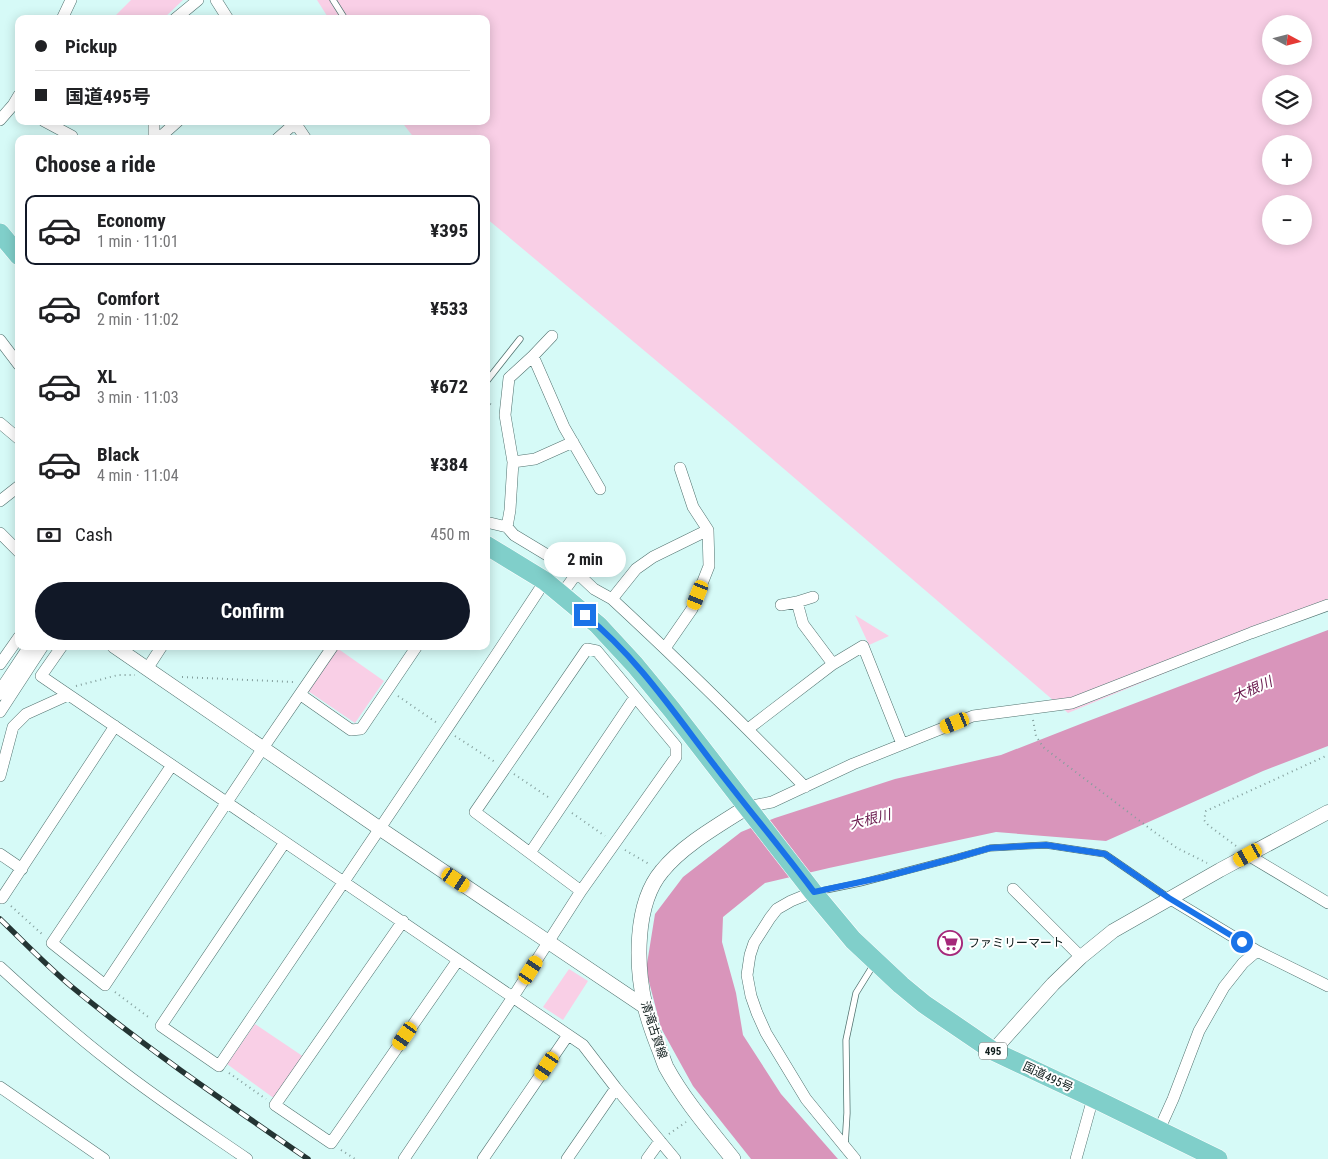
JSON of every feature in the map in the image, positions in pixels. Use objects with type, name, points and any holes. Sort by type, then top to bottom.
[{"type":"highway","points":[[0,233],[15,251]]},
{"type":"highway","name":"495","points":[[490,547],[545,581],[598,625],[635,665],[672,710],[811,889]]},
{"type":"highway","name":"国道495号","points":[[811,889],[853,940],[876,962],[924,1004],[993,1051],[1159,1130],[1212,1158]]},
{"type":"main road","name":"清滝古賀線","points":[[733,1159],[698,1114],[666,1066],[645,1007],[640,976],[639,946],[646,900],[661,872],[674,858],[706,834],[752,812]]},
{"type":"street","points":[[64,15],[71,0]]},
{"type":"street","points":[[180,15],[198,0]]},
{"type":"street","points":[[216,0],[225,15]]},
{"type":"street","points":[[0,120],[15,105]]},
{"type":"street","points":[[51,125],[70,135]]},
{"type":"street","points":[[162,135],[174,125]]},
{"type":"street","points":[[281,135],[292,125]]},
{"type":"street","points":[[507,527],[513,462],[505,415],[509,378],[552,336]]},
{"type":"street","points":[[0,340],[15,359]]},
{"type":"street","points":[[533,356],[564,427],[600,489]]},
{"type":"street","points":[[0,423],[15,436]]},
{"type":"street","points":[[513,462],[535,459],[573,442]]},
{"type":"street","points":[[665,648],[692,609],[709,566],[708,530],[693,507],[680,468]]},
{"type":"street","points":[[0,501],[15,489]]},
{"type":"street","points":[[490,523],[507,527],[514,535],[577,573],[594,589],[612,599],[665,648],[805,787]]},
{"type":"street","points":[[612,599],[636,569],[654,557],[708,530]]},
{"type":"street","points":[[0,533],[15,548]]},
{"type":"street","points":[[561,595],[577,573]]},
{"type":"street","points":[[285,842],[161,1026],[219,1066],[447,730],[545,581]]},
{"type":"street","points":[[781,605],[813,597]]},
{"type":"street","points":[[797,602],[802,624],[833,664]]},
{"type":"street","points":[[752,812],[853,764],[973,716],[1072,703],[1328,605]]},
{"type":"street","points":[[0,664],[15,643]]},
{"type":"street","points":[[748,729],[833,664],[863,646],[902,744]]},
{"type":"street","points":[[404,1159],[513,997],[581,891],[676,757],[676,746],[636,697],[597,651],[587,649],[474,812],[581,891]]},
{"type":"street","points":[[0,693],[28,650]]},
{"type":"street","points":[[0,712],[41,650]]},
{"type":"street","points":[[59,650],[41,676],[583,1045],[675,1159]]},
{"type":"street","points":[[120,650],[645,1007]]},
{"type":"street","points":[[151,672],[160,650]]},
{"type":"street","points":[[172,765],[52,943],[105,985],[330,650]]},
{"type":"street","points":[[301,694],[351,730],[361,729],[414,650]]},
{"type":"street","points":[[0,776],[13,727],[26,714],[68,695]]},
{"type":"street","points":[[530,853],[636,697]]},
{"type":"street","points":[[2,898],[115,726]]},
{"type":"street","points":[[993,1051],[1053,984],[1081,956],[1113,931],[1169,898],[1328,812]]},
{"type":"street","points":[[0,854],[22,869]]},
{"type":"street","points":[[1248,855],[1328,903]]},
{"type":"street","points":[[811,889],[778,909],[770,918],[754,943],[747,975],[756,1013],[766,1033],[806,1099],[855,1159]]},
{"type":"street","points":[[1013,889],[1081,956]]},
{"type":"street","points":[[1169,898],[1257,951],[1328,986]]},
{"type":"street","points":[[403,921],[275,1105],[331,1143],[458,960]]},
{"type":"street","points":[[1159,1130],[1199,1031],[1224,987],[1243,964],[1257,951]]},
{"type":"street","points":[[0,967],[61,1023],[114,1065],[166,1104],[247,1159]]},
{"type":"street","points":[[483,1159],[568,1035]]},
{"type":"street","points":[[0,1087],[104,1159]]},
{"type":"street","points":[[567,1159],[616,1088]]},
{"type":"street","points":[[1076,1159],[1093,1098]]},
{"type":"street","points":[[648,1159],[660,1141]]},
{"type":"lane","points":[[333,0],[342,15]]},
{"type":"lane","points":[[490,377],[520,339]]},
{"type":"lane","points":[[811,889],[876,879],[990,848],[1046,845],[1105,854],[1169,898]]},
{"type":"lane","points":[[845,1148],[847,1113],[846,1040],[856,993],[876,962]]},
{"type":"path","points":[[68,695],[72,687],[118,675],[151,672],[309,683]]},
{"type":"path","points":[[388,689],[615,843],[661,872]]},
{"type":"path","points":[[1032,708],[1036,736],[1044,747],[1177,848],[1220,870]]},
{"type":"path","points":[[1248,855],[1208,826],[1204,820],[1206,811],[1328,755]]},
{"type":"path","points":[[2,898],[52,943]]},
{"type":"path","points":[[105,985],[161,1026]]},
{"type":"path","points":[[219,1066],[275,1105]]},
{"type":"path","points":[[660,1141],[698,1114]]},
{"type":"path","points":[[331,1143],[355,1159]]},
{"type":"shaded area","points":[[131,0],[183,0],[167,15],[116,15]]},
{"type":"shaded area","points":[[317,0],[1328,0],[1328,606],[1068,713],[727,420],[490,221],[490,135],[412,135],[404,125],[490,125],[490,15],[326,15]]},
{"type":"shaded area","points":[[855,615],[889,636],[869,645]]},
{"type":"shaded area","points":[[336,650],[340,650],[384,681],[355,723],[308,691]]},
{"type":"shaded area","points":[[569,969],[588,981],[563,1020],[543,1007]]},
{"type":"shaded area","points":[[255,1024],[304,1057],[275,1099],[227,1064]]},
{"type":"water","name":"大根川","points":[[1328,630],[1328,746],[1263,771],[1106,841],[996,832],[765,883],[723,917],[722,942],[736,993],[743,1035],[781,1094],[838,1159],[751,1159],[693,1086],[661,1028],[646,970],[655,914],[683,877],[741,832],[775,818],[895,779],[1001,755]]},
{"type":"railway","points":[[0,919],[54,971],[100,1010],[188,1076],[308,1159]]},
{"type":"place","name":"ファミリーマート","points":[[950,943]]},
{"type":"route","points":[[585,615],[598,625],[648,680],[814,892],[884,877],[990,848],[1046,845],[1105,854],[1169,898],[1242,942]]}]
